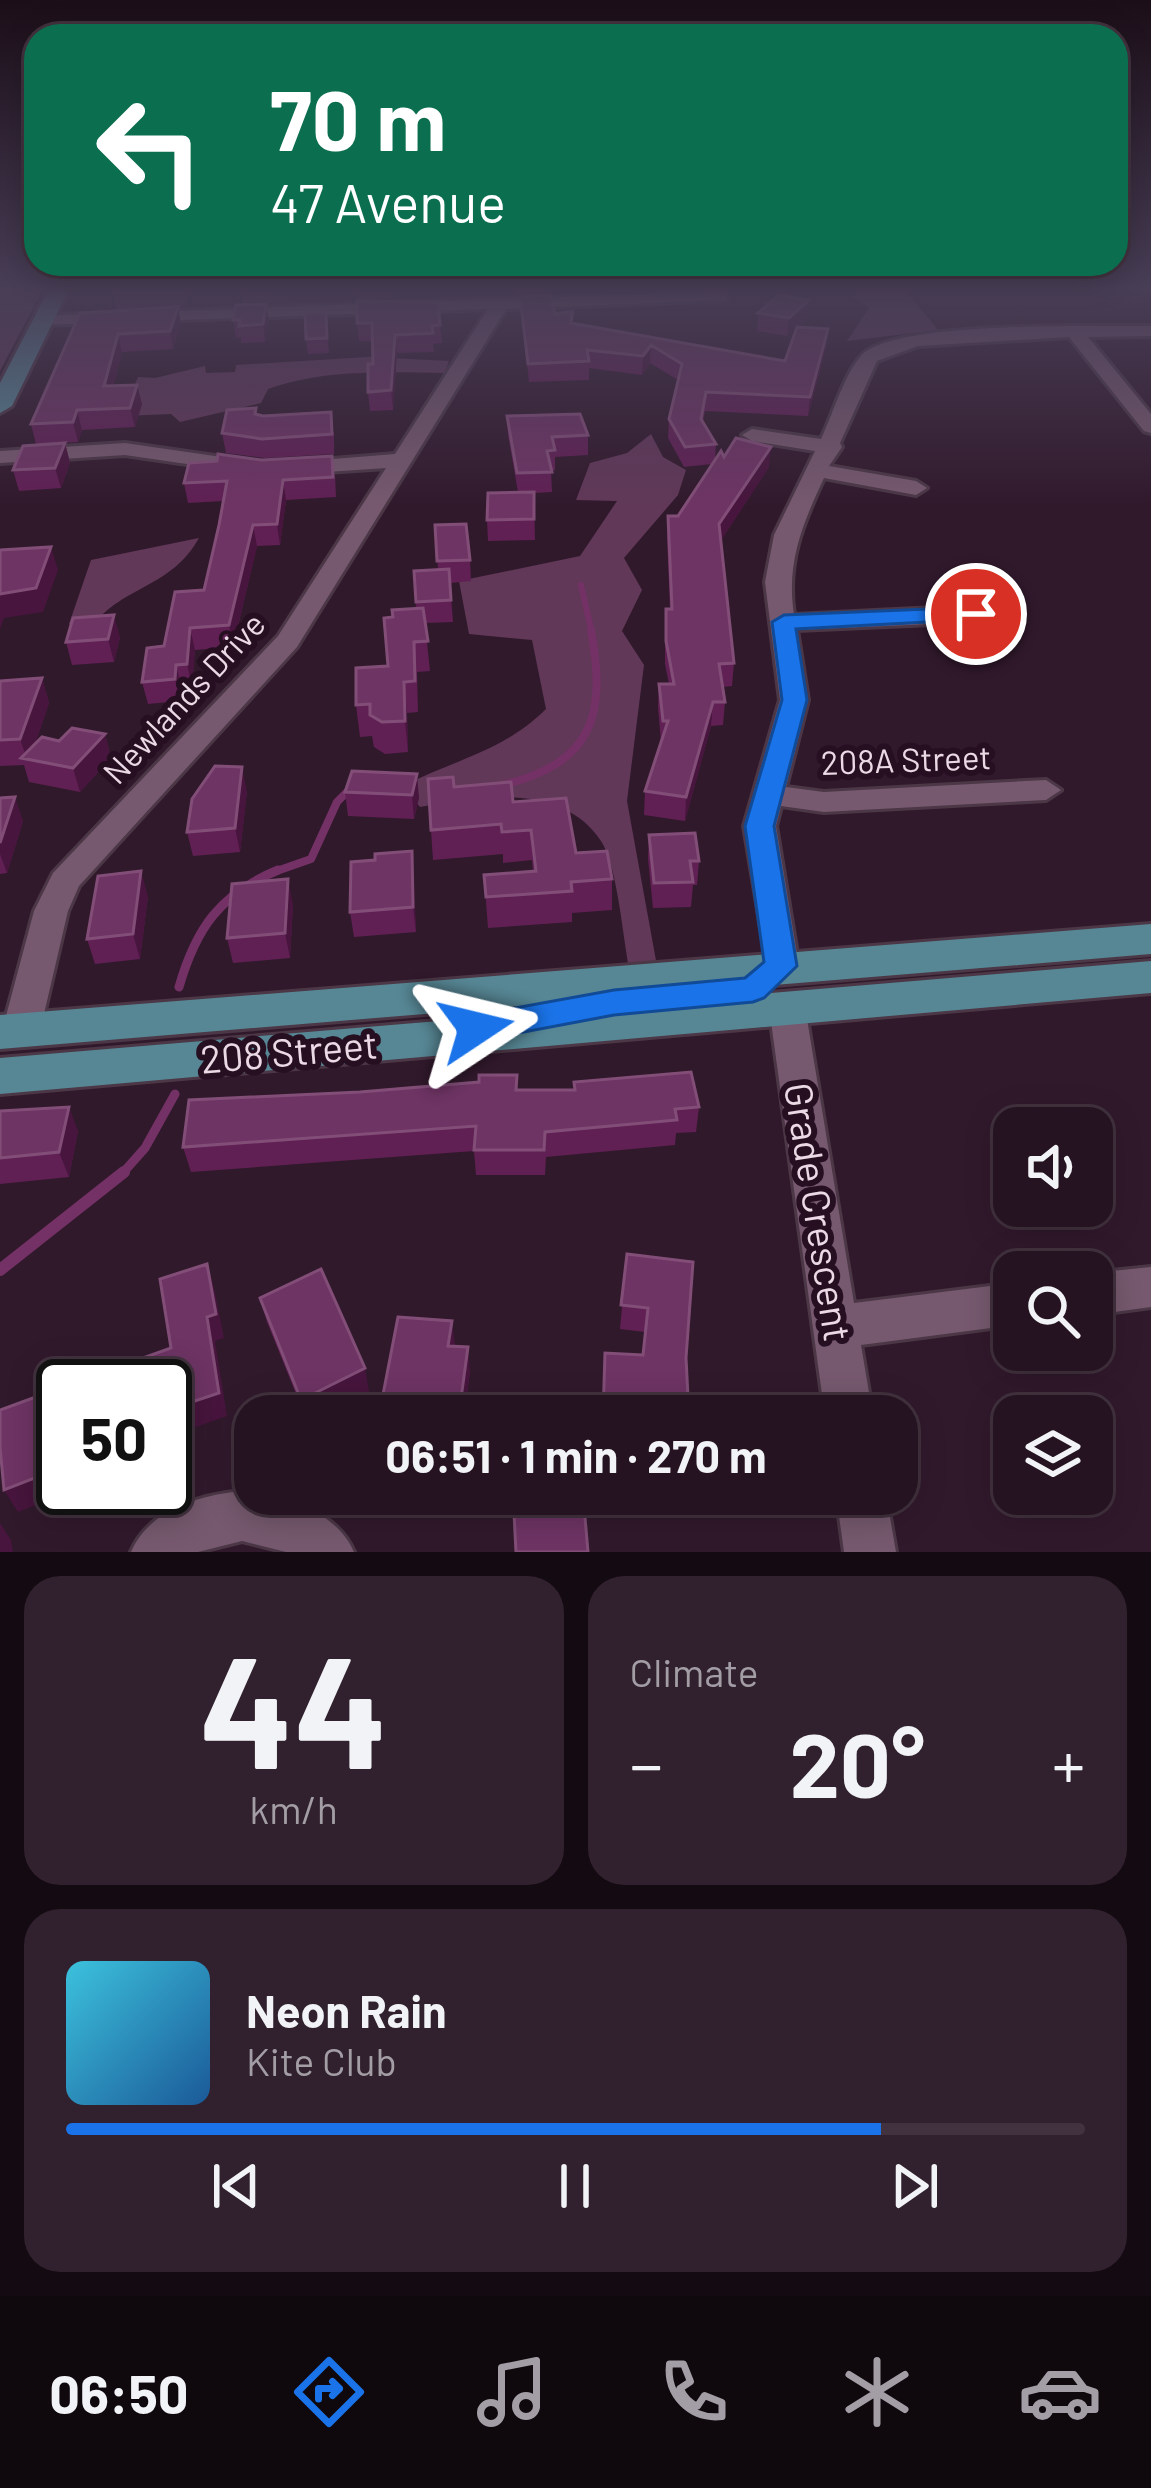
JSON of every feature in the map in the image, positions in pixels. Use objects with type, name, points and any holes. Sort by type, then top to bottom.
[{"type":"main road","points":[[0,406],[22,361]]},
{"type":"main road","points":[[784,987],[964,974],[1096,945],[1151,939]]},
{"type":"main road","name":"208 Street","points":[[11,1032],[784,987],[1151,977]]},
{"type":"main road","name":"208 Street","points":[[0,1076],[384,1044],[784,987]]},
{"type":"street","name":"Newlands Drive","points":[[11,1032],[65,881],[267,668],[310,611],[465,361]]},
{"type":"street","name":"Grade Crescent","points":[[846,1395],[760,826],[794,700],[777,582],[786,536],[870,361]]},
{"type":"street","points":[[1098,361],[1151,427]]},
{"type":"street","points":[[752,435],[916,488]]},
{"type":"street","points":[[0,457],[125,449],[265,469],[404,460]]},
{"type":"street","points":[[784,622],[976,614]]},
{"type":"street","name":"208A Street","points":[[769,794],[824,802],[1046,790]]},
{"type":"street","points":[[1113,1292],[1151,1287]]},
{"type":"street","points":[[835,1327],[993,1307]]},
{"type":"street","points":[[157,1552],[186,1526],[257,1514],[328,1552]]},
{"type":"street","points":[[864,1515],[870,1552]]},
{"type":"shaded area","points":[[449,361],[445,373],[311,378],[268,389],[261,403],[180,422],[171,414],[122,416],[138,377],[155,378],[205,366],[206,373],[235,372],[236,365]]},
{"type":"shaded area","points":[[651,434],[663,457],[686,470],[678,495],[624,558],[642,590],[622,631],[644,665],[627,801],[657,966],[629,968],[607,852],[584,822],[564,809],[517,798],[420,807],[403,786],[496,745],[546,709],[532,640],[469,634],[459,581],[580,556],[617,501],[576,500],[590,463],[627,453]]},
{"type":"shaded area","points":[[199,538],[175,567],[118,602],[91,627],[69,624],[91,560]]},
{"type":"building","points":[[59,361],[111,361],[104,386],[137,385],[130,408],[77,410],[73,422],[31,424]]},
{"type":"building","points":[[393,361],[391,390],[368,392],[368,364]]},
{"type":"building","points":[[678,361],[819,361],[810,397],[706,392],[701,419],[716,444],[685,447],[669,419],[682,364]]},
{"type":"building","points":[[256,408],[255,414],[263,416],[331,412],[332,434],[262,439],[222,433],[227,410]]},
{"type":"building","points":[[580,414],[588,435],[552,437],[555,450],[547,451],[552,472],[517,473],[507,416]]},
{"type":"building","points":[[736,438],[771,447],[719,524],[734,663],[719,664],[725,702],[713,702],[686,797],[645,791],[668,721],[663,721],[659,684],[674,684],[666,641],[666,609],[672,609],[668,516],[678,516],[721,451],[724,457]]},
{"type":"building","points":[[65,443],[55,468],[13,470],[23,446]]},
{"type":"building","points":[[218,454],[262,460],[332,456],[333,477],[283,480],[277,524],[253,525],[229,625],[190,628],[187,664],[176,665],[175,679],[142,682],[147,648],[164,646],[175,592],[204,590],[227,481],[184,483],[189,463],[217,461]]},
{"type":"building","points":[[534,492],[534,519],[487,520],[488,493]]},
{"type":"building","points":[[466,524],[470,560],[437,561],[435,525]]},
{"type":"building","points":[[51,547],[36,588],[0,594],[0,550]]},
{"type":"building","points":[[449,569],[451,600],[416,602],[414,571]]},
{"type":"building","points":[[423,608],[428,641],[414,642],[415,681],[404,682],[405,721],[382,722],[370,715],[370,704],[356,705],[356,668],[388,666],[384,618],[393,617],[392,610]]},
{"type":"building","points":[[114,615],[108,639],[66,642],[73,618]]},
{"type":"building","points":[[42,678],[20,739],[0,740],[0,681]]},
{"type":"building","points":[[72,728],[105,734],[73,768],[21,758],[42,737],[59,741]]},
{"type":"building","points":[[215,766],[242,767],[235,828],[187,832],[192,799]]},
{"type":"building","points":[[352,771],[417,774],[412,795],[345,792]]},
{"type":"building","points":[[453,777],[454,787],[511,782],[513,802],[566,798],[576,853],[607,851],[612,879],[571,882],[572,891],[486,897],[484,875],[536,871],[531,830],[502,832],[501,824],[431,830],[428,779]]},
{"type":"building","points":[[15,797],[0,843],[0,798]]},
{"type":"building","points":[[695,833],[699,861],[690,861],[693,882],[654,883],[649,835]]},
{"type":"building","points":[[412,851],[413,907],[350,912],[351,862],[375,860],[375,854]]},
{"type":"building","points":[[141,871],[133,934],[87,939],[98,876]]},
{"type":"building","points":[[288,879],[285,933],[227,938],[232,884]]},
{"type":"building","points":[[691,1072],[699,1107],[675,1109],[677,1120],[545,1132],[544,1150],[474,1150],[476,1126],[183,1147],[189,1100],[479,1082],[479,1075],[517,1075],[516,1090],[575,1090],[574,1082]]},
{"type":"building","points":[[69,1107],[59,1152],[0,1158],[0,1111]]},
{"type":"building","points":[[627,1254],[693,1262],[688,1395],[604,1395],[605,1353],[643,1355],[648,1308],[621,1305]]},
{"type":"building","points":[[207,1264],[216,1314],[207,1317],[219,1393],[192,1402],[192,1359],[140,1359],[171,1348],[160,1279]]},
{"type":"building","points":[[321,1269],[365,1368],[311,1395],[299,1395],[260,1298]]},
{"type":"building","points":[[398,1317],[452,1321],[448,1346],[468,1347],[461,1395],[383,1395]]},
{"type":"building","points":[[36,1397],[36,1478],[4,1490],[0,1447],[0,1410]]},
{"type":"building","points":[[514,1515],[585,1515],[588,1552],[516,1552]]},
{"type":"waterway","points":[[581,585],[592,633]]},
{"type":"waterway","points":[[503,785],[557,764],[586,732],[597,688],[591,630]]},
{"type":"waterway","points":[[272,872],[311,859],[337,802],[350,789]]},
{"type":"waterway","points":[[272,872],[278,870]]},
{"type":"waterway","points":[[179,987],[193,947],[213,915],[240,890],[272,872]]},
{"type":"waterway","points":[[123,1173],[145,1148],[175,1094]]},
{"type":"waterway","points":[[0,1270],[123,1173]]},
{"type":"route","points":[[476,1028],[614,1003],[753,990],[781,966],[760,826],[794,700],[784,622],[976,614]]}]
